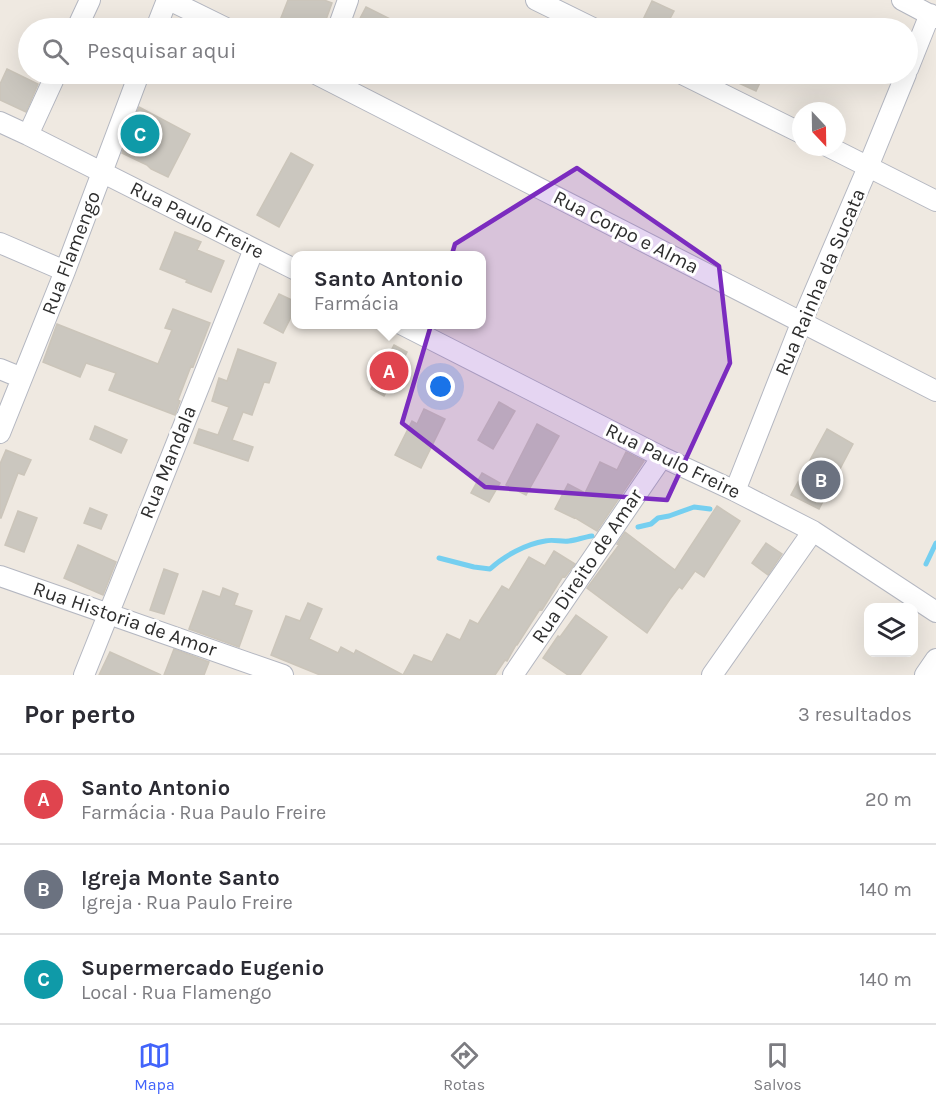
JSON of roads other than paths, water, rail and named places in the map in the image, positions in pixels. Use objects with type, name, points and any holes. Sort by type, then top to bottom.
[{"type":"street","points":[[82,18],[90,0]]},
{"type":"street","points":[[160,18],[168,0],[205,18]]},
{"type":"street","points":[[342,18],[348,0]]},
{"type":"street","points":[[536,0],[573,18]]},
{"type":"street","points":[[902,0],[933,16],[918,48]]},
{"type":"street","points":[[28,135],[51,84]]},
{"type":"street","name":"Rua Flamengo","points":[[0,433],[135,84]]},
{"type":"street","name":"Rua Corpo e Alma","points":[[340,84],[936,391]]},
{"type":"street","points":[[702,84],[792,129]]},
{"type":"street","name":"Rua Rainha da Sucata","points":[[735,490],[802,321],[902,84]]},
{"type":"street","name":"Rua Paulo Freire","points":[[0,122],[291,268]]},
{"type":"street","points":[[846,156],[936,201]]},
{"type":"street","points":[[0,243],[64,271]]},
{"type":"street","name":"Rua Mandala","points":[[84,675],[254,249]]},
{"type":"street","name":"Rua Paulo Freire","points":[[411,329],[813,531],[936,612]]},
{"type":"street","points":[[0,369],[22,378]]},
{"type":"street","name":"Rua Direito de Amar","points":[[513,675],[662,456]]},
{"type":"street","points":[[712,675],[813,531]]},
{"type":"street","name":"Rua Historia de Amor","points":[[0,576],[238,667],[283,675]]},
{"type":"street","points":[[925,675],[936,659]]},
{"type":"waterway","points":[[638,527],[694,507],[710,509]]},
{"type":"waterway","points":[[439,558],[490,569],[509,555],[530,545],[548,540],[569,541],[592,536]]},
{"type":"waterway","points":[[926,564],[936,543]]},
{"type":"place","name":"Supermercado Eugenio","points":[[140,134]]},
{"type":"place","name":"Santo Antonio","points":[[389,371]]},
{"type":"place","name":"Igreja Monte Santo","points":[[821,480]]}]
